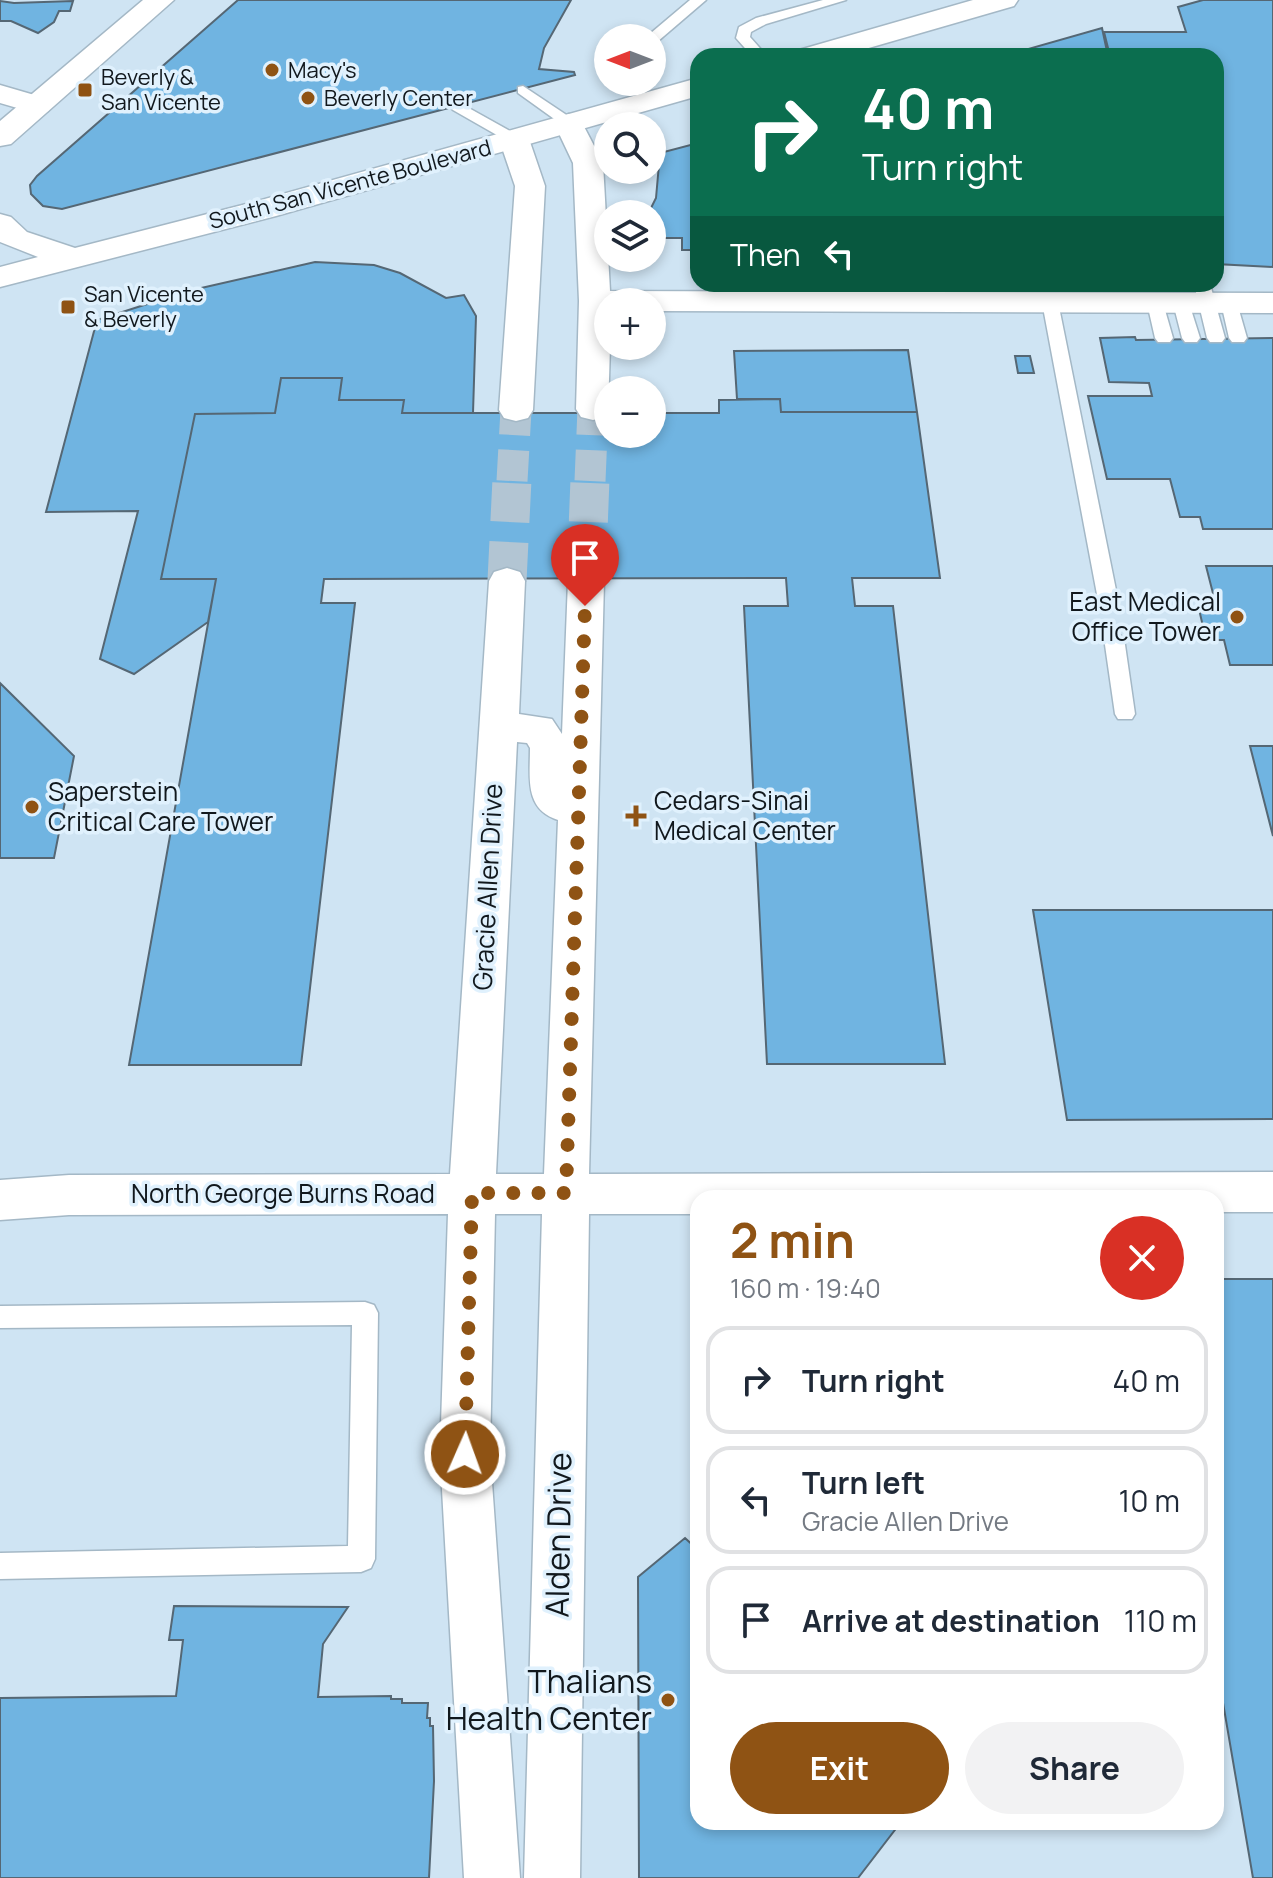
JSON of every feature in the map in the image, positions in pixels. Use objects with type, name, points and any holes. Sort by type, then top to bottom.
[{"type":"main road","points":[[0,137],[160,0]]},
{"type":"main road","points":[[837,48],[1004,0]]},
{"type":"main road","name":"South San Vicente Boulevard","points":[[0,277],[690,89]]},
{"type":"main road","points":[[0,224],[16,239],[75,259]]},
{"type":"street","points":[[0,94],[38,105]]},
{"type":"street","points":[[569,123],[588,163],[594,288]]},
{"type":"street","points":[[514,139],[530,186],[516,410]]},
{"type":"street","points":[[666,301],[1050,302],[1199,296],[1273,303]]},
{"type":"street","points":[[593,409],[594,355]]},
{"type":"street","name":"Gracie Allen Drive","points":[[472,1193],[507,581]]},
{"type":"street","points":[[566,1193],[586,581]]},
{"type":"street","points":[[498,727],[538,729],[550,747],[549,792],[577,828]]},
{"type":"street","name":"North George Burns Road","points":[[1224,1192],[1273,1192]]},
{"type":"street","points":[[472,1193],[465,1454],[492,1878]]},
{"type":"street","name":"Alden Drive","points":[[552,1878],[566,1193]]},
{"type":"street","name":"North George Burns Road","points":[[0,1200],[69,1195],[690,1193]]},
{"type":"lane","points":[[666,27],[699,0]]},
{"type":"lane","points":[[752,48],[743,38],[744,30],[761,21],[839,0]]},
{"type":"lane","points":[[523,90],[569,123]]},
{"type":"lane","points":[[458,107],[514,139]]},
{"type":"lane","points":[[1164,338],[1199,296]]},
{"type":"lane","points":[[1191,338],[1199,296]]},
{"type":"lane","points":[[1199,296],[1216,338]]},
{"type":"lane","points":[[1199,296],[1238,338]]},
{"type":"lane","points":[[1050,302],[1109,605]]},
{"type":"lane","points":[[1114,638],[1125,714]]},
{"type":"lane","points":[[0,1317],[365,1313],[361,1559],[0,1566]]},
{"type":"building","name":"Beverly Center","points":[[238,0],[571,0],[544,48],[539,69],[574,72],[575,75],[62,209],[43,206],[31,194],[30,185],[37,176]]},
{"type":"building","points":[[1203,0],[1273,0],[1273,267],[1224,264],[1224,48],[1108,48],[1104,32],[1186,32],[1178,7]]},
{"type":"building","points":[[0,1],[73,1],[70,11],[59,11],[54,22],[38,33],[11,21],[0,21]]},
{"type":"building","points":[[1102,28],[1106,48],[1032,48]]},
{"type":"building","points":[[690,145],[690,250],[682,250],[682,238],[666,238],[666,200],[656,198],[657,184],[666,184],[666,151]]},
{"type":"building","points":[[315,262],[374,265],[400,273],[446,298],[464,295],[476,316],[473,413],[402,413],[404,400],[339,400],[342,378],[281,378],[275,413],[195,414],[161,579],[216,579],[208,622],[134,674],[100,659],[138,511],[46,512],[97,320],[188,291]]},
{"type":"building","points":[[1135,337],[1136,340],[1273,338],[1273,529],[1203,529],[1200,517],[1180,517],[1170,479],[1107,479],[1088,396],[1152,396],[1149,383],[1109,382],[1100,338]]},
{"type":"building","points":[[908,350],[917,412],[781,412],[780,399],[737,399],[734,351]]},
{"type":"building","points":[[1015,356],[1030,356],[1034,373],[1018,373]]},
{"type":"building","name":"Cedars-Sinai Medical Center","points":[[281,378],[342,378],[339,400],[404,400],[402,413],[594,413],[594,448],[666,448],[666,413],[719,413],[719,400],[780,399],[781,412],[917,412],[940,578],[852,578],[855,606],[893,606],[945,1064],[767,1064],[744,606],[788,606],[786,578],[324,579],[321,603],[355,603],[301,1065],[129,1065],[216,579],[161,579],[195,414],[275,413]]},
{"type":"building","name":"East Medical Office Tower","points":[[1206,566],[1273,566],[1273,665],[1230,665],[1224,640],[1206,640],[1199,609],[1217,609]]},
{"type":"building","name":"Saperstein Critical Care Tower","points":[[0,683],[74,756],[54,858],[0,858]]},
{"type":"building","points":[[1250,746],[1273,746],[1273,836]]},
{"type":"building","points":[[1033,910],[1273,910],[1273,1119],[1067,1120]]},
{"type":"building","points":[[1224,1279],[1273,1279],[1273,1878],[1253,1878],[1224,1709]]},
{"type":"building","name":"Thalians Health Center","points":[[685,1538],[690,1543],[690,1830],[895,1830],[858,1878],[639,1878],[638,1577]]},
{"type":"building","points":[[174,1606],[348,1607],[323,1644],[318,1697],[391,1696],[391,1699],[402,1699],[402,1703],[428,1703],[427,1718],[433,1726],[434,1781],[429,1878],[0,1878],[0,1698],[176,1696],[183,1640],[169,1640]]},
{"type":"tunnel","points":[[590,481],[593,409]]},
{"type":"tunnel","points":[[512,481],[516,410]]},
{"type":"tunnel","points":[[507,581],[512,479]]},
{"type":"tunnel","points":[[586,581],[590,479]]},
{"type":"place","name":"Macy's","points":[[272,70]]},
{"type":"place","name":"Beverly & San Vicente","points":[[85,90]]},
{"type":"place","name":"Beverly Center","points":[[308,98]]},
{"type":"place","name":"San Vicente & Beverly","points":[[68,307]]},
{"type":"place","name":"East Medical Office Tower","points":[[1237,617]]},
{"type":"place","name":"Saperstein Critical Care Tower","points":[[32,807]]},
{"type":"place","name":"Cedars-Sinai Medical Center","points":[[636,816]]},
{"type":"place","name":"Thalians Health Center","points":[[668,1700]]},
{"type":"route","points":[[465,1454],[472,1193],[566,1193],[585,606]]}]
